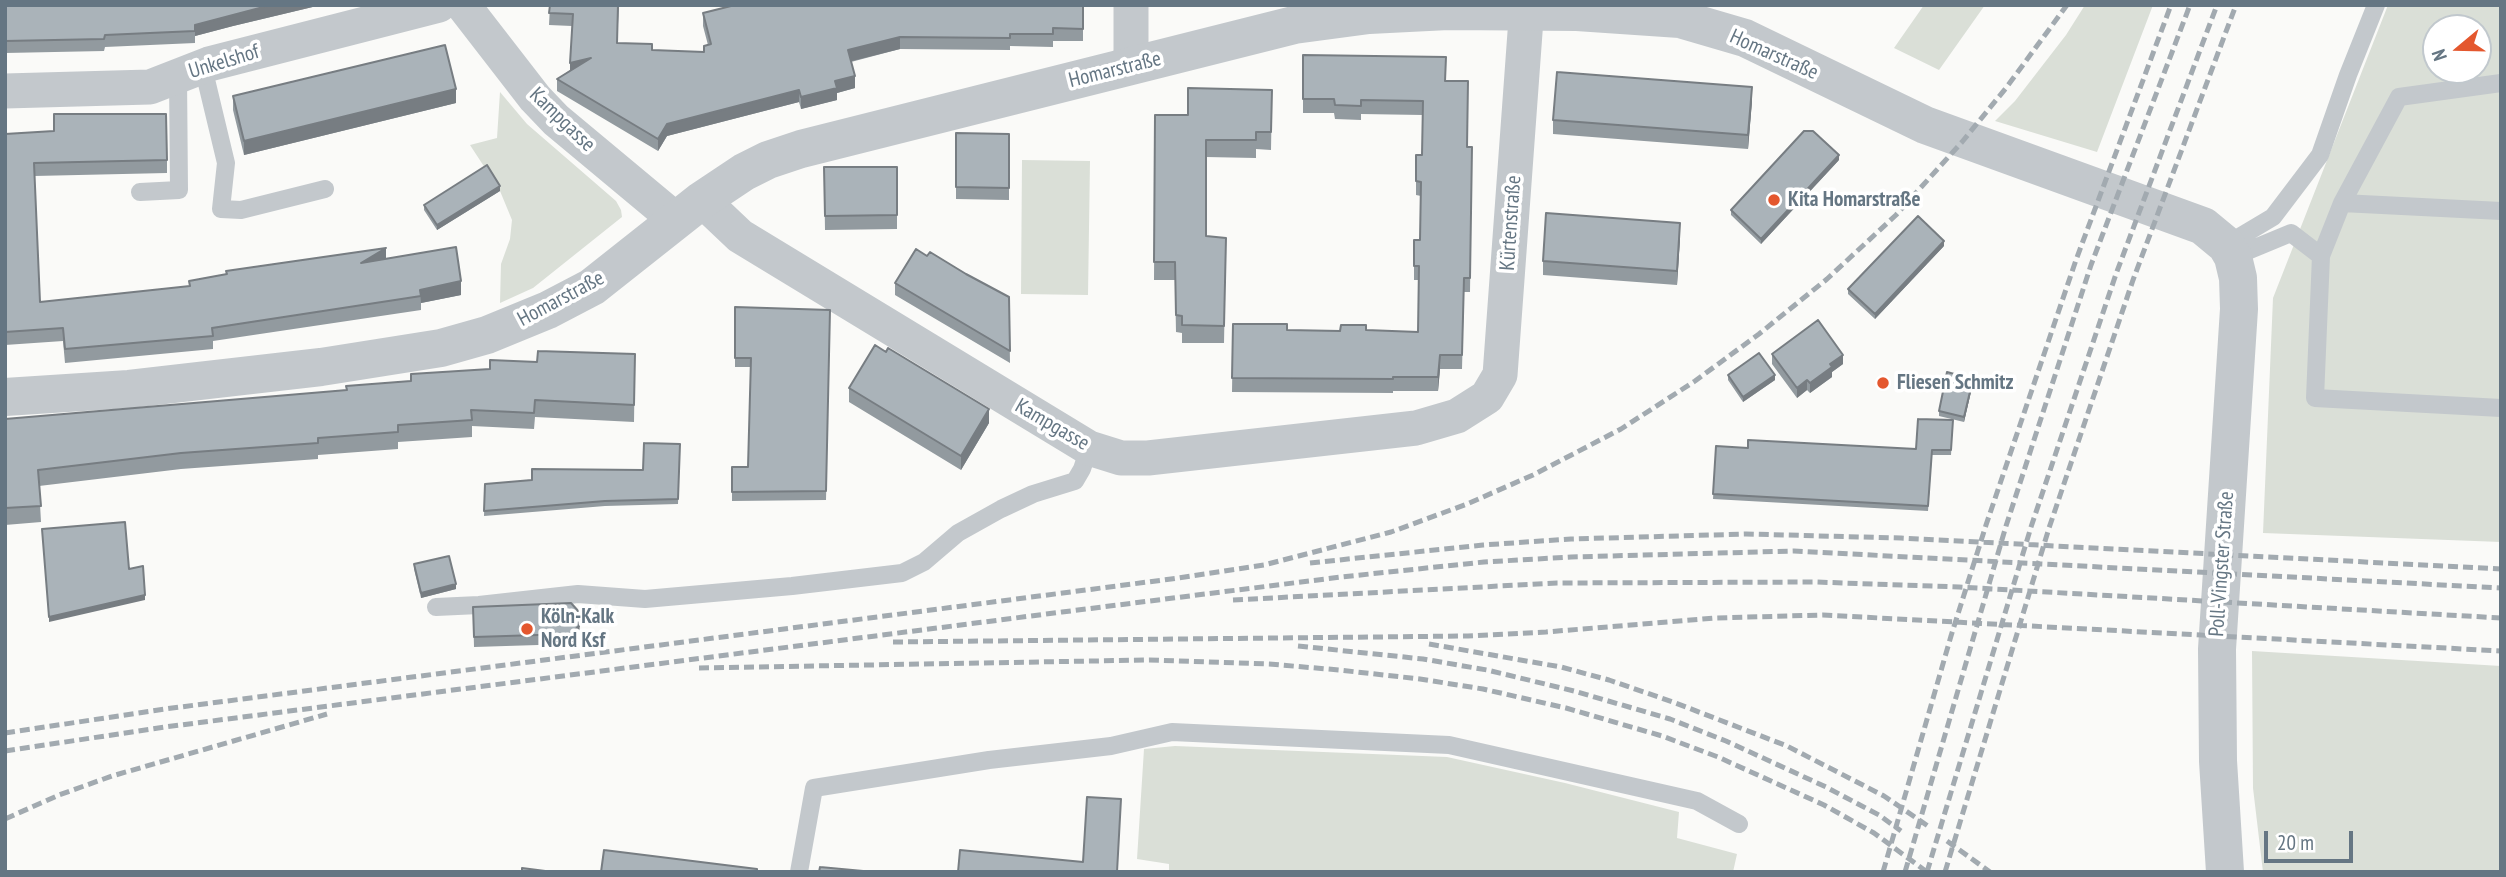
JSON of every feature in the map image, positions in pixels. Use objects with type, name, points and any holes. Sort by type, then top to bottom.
[{"type":"street","name":"Unkelshof","points":[[5,91],[150,87],[191,71],[439,5]]},
{"type":"street","name":"Kampgasse","points":[[463,5],[536,99],[556,120],[689,210],[740,236],[1089,448],[1121,458],[1148,458],[1416,428],[1457,416]]},
{"type":"street","points":[[1131,5],[1131,66]]},
{"type":"street","name":"Homarstraße","points":[[5,397],[128,389],[321,367],[441,348],[499,330],[548,310],[592,287],[689,210],[744,172],[768,160],[801,149],[1294,25],[1369,15],[1527,8],[1680,19],[1745,38],[1925,125],[2203,226],[2229,251]]},
{"type":"street","name":"Kürtenstraße","points":[[1457,416],[1487,397],[1500,375],[1527,8]]},
{"type":"street","name":"Poll-Vingster Straße","points":[[2225,872],[2218,761],[2217,649],[2239,309],[2238,278],[2229,251]]},
{"type":"lane","points":[[2229,251],[2273,217],[2320,155],[2376,5]]},
{"type":"lane","points":[[191,71],[226,163],[221,209],[241,211],[325,189]]},
{"type":"lane","points":[[140,192],[179,190],[191,71]]},
{"type":"lane","points":[[2501,83],[2399,97],[2342,203],[2320,256],[2315,398],[2501,408]]},
{"type":"lane","points":[[2342,203],[2501,211]]},
{"type":"lane","points":[[2229,251],[2291,233],[2320,256]]},
{"type":"lane","points":[[436,607],[578,594],[658,598],[902,573],[924,562],[958,533],[1001,509],[1033,494],[1075,481],[1082,470],[1089,448]]},
{"type":"lane","points":[[799,872],[814,788],[989,760],[1111,746],[1172,732],[1450,745],[1697,801],[1739,824]]},
{"type":"shaded area","points":[[1924,5],[1985,5],[1939,70],[1894,48]]},
{"type":"shaded area","points":[[2085,5],[2153,5],[2097,152],[1995,121],[2015,101],[2066,35]]},
{"type":"shaded area","points":[[2388,5],[2501,5],[2501,542],[2263,533],[2273,298]]},
{"type":"shaded area","points":[[500,92],[527,124],[616,201],[622,217],[533,288],[500,303],[501,264],[510,239],[512,220],[500,191],[470,145],[497,138]]},
{"type":"shaded area","points":[[1022,160],[1090,161],[1088,295],[1021,294]]},
{"type":"shaded area","points":[[2252,651],[2501,666],[2501,872],[2263,872],[2253,788]]},
{"type":"shaded area","points":[[1175,746],[1447,757],[1679,812],[1677,838],[1737,854],[1733,872],[1169,872],[1169,864],[1137,859],[1144,749]]},
{"type":"building","points":[[5,5],[271,5],[195,25],[195,31],[105,35],[104,39],[5,41]]},
{"type":"building","points":[[550,5],[618,5],[617,43],[652,44],[652,50],[704,52],[704,46],[711,44],[703,13],[735,5],[1083,5],[1083,29],[1053,28],[1053,34],[1010,34],[1010,38],[900,37],[848,50],[855,76],[835,81],[837,88],[801,97],[799,90],[667,124],[658,139],[557,79],[591,58],[570,63],[573,14],[549,13]]},
{"type":"building","points":[[445,45],[456,89],[244,141],[233,96]]},
{"type":"building","points":[[1303,55],[1446,57],[1445,81],[1468,81],[1467,147],[1472,147],[1470,278],[1464,278],[1462,355],[1440,355],[1438,377],[1232,378],[1233,324],[1287,324],[1287,330],[1340,331],[1341,325],[1366,325],[1366,330],[1418,332],[1419,266],[1414,266],[1414,240],[1420,240],[1421,182],[1416,181],[1416,155],[1422,155],[1423,101],[1361,100],[1361,106],[1335,105],[1334,99],[1303,99]]},
{"type":"building","points":[[1557,72],[1752,87],[1748,135],[1553,120]]},
{"type":"building","points":[[1188,88],[1272,90],[1271,132],[1256,132],[1256,140],[1206,140],[1206,236],[1226,238],[1224,326],[1182,325],[1182,316],[1176,315],[1175,262],[1154,262],[1155,115],[1188,115]]},
{"type":"building","points":[[54,114],[166,114],[167,160],[34,163],[40,302],[190,286],[189,281],[227,274],[226,271],[386,248],[361,263],[456,247],[461,281],[420,290],[421,296],[212,328],[213,336],[65,349],[63,328],[5,332],[5,134],[54,131]]},
{"type":"building","name":"Kita Homarstraße","points":[[1804,131],[1813,131],[1839,155],[1761,239],[1731,210]]},
{"type":"building","points":[[956,133],[1009,134],[1009,188],[956,187]]},
{"type":"building","points":[[487,165],[500,186],[437,225],[424,205]]},
{"type":"building","points":[[824,167],[897,167],[897,215],[825,216]]},
{"type":"building","points":[[1546,213],[1680,223],[1677,271],[1543,261]]},
{"type":"building","points":[[1918,216],[1944,241],[1875,314],[1848,289]]},
{"type":"building","points":[[916,249],[927,256],[930,252],[1009,297],[1010,351],[895,283]]},
{"type":"building","points":[[735,307],[830,310],[826,491],[732,492],[732,467],[748,467],[751,358],[735,358]]},
{"type":"building","points":[[1818,320],[1843,355],[1810,383],[1807,380],[1797,388],[1772,354]]},
{"type":"building","points":[[875,345],[886,352],[888,348],[989,409],[961,456],[849,388]]},
{"type":"building","points":[[538,351],[635,354],[634,405],[535,400],[534,413],[471,410],[472,420],[398,425],[398,432],[318,438],[318,443],[181,453],[38,470],[41,506],[5,508],[5,419],[347,390],[346,386],[411,381],[411,374],[490,369],[490,360],[537,362]]},
{"type":"building","points":[[1759,353],[1775,375],[1743,397],[1728,375]]},
{"type":"building","points":[[1947,372],[1973,379],[1964,417],[1939,411]]},
{"type":"building","points":[[1918,419],[1953,420],[1951,450],[1932,450],[1928,506],[1713,494],[1716,446],[1748,448],[1748,440],[1916,449]]},
{"type":"building","points":[[644,443],[680,444],[678,499],[605,501],[484,511],[485,484],[532,480],[532,469],[643,470]]},
{"type":"building","points":[[125,522],[129,569],[143,566],[145,595],[49,617],[42,529]]},
{"type":"building","points":[[449,556],[456,584],[421,593],[414,564]]},
{"type":"building","name":"Köln-Kalk Nord Ksf","points":[[571,603],[580,613],[579,626],[570,634],[474,637],[473,607]]},
{"type":"building","points":[[1087,797],[1121,799],[1117,872],[958,872],[960,850],[1083,862]]},
{"type":"building","points":[[604,850],[757,869],[757,872],[601,872]]},
{"type":"building","points":[[820,867],[874,872],[819,872]]},
{"type":"building","points":[[522,868],[553,872],[522,872]]},
{"type":"railway","points":[[5,733],[165,709],[1171,579],[1264,565],[1391,532],[1467,504],[1533,475],[1621,429],[1695,381],[1759,334],[1827,279],[1896,215],[2006,88],[2067,5]]},
{"type":"railway","points":[[1883,872],[1986,525],[2076,260],[2171,5]]},
{"type":"railway","points":[[1905,872],[2006,526],[2091,265],[2190,5]]},
{"type":"railway","points":[[1927,872],[2031,527],[2116,274],[2217,5]]},
{"type":"railway","points":[[1945,872],[2049,528],[2133,280],[2236,5]]},
{"type":"railway","points":[[1310,563],[1571,539],[1746,534],[1901,538],[2501,569]]},
{"type":"railway","points":[[5,751],[165,727],[1062,612],[1484,562],[1794,551],[2501,588]]},
{"type":"railway","points":[[1233,600],[1557,583],[1815,582],[1959,587],[2501,618]]},
{"type":"railway","points":[[893,642],[1468,636],[1715,618],[1823,615],[2501,651]]},
{"type":"railway","points":[[1429,644],[1561,667],[1673,702],[1787,746],[1884,796],[1928,826]]},
{"type":"railway","points":[[1298,646],[1423,659],[1487,670],[1574,691],[1670,719],[1726,741],[1826,787],[1879,815],[1901,831]]},
{"type":"railway","points":[[699,668],[1149,660],[1269,664],[1339,670],[1483,689],[1566,708],[1662,736],[1718,757],[1824,805],[1874,833],[1927,872]]},
{"type":"railway","points":[[5,819],[59,795],[112,776],[327,714]]},
{"type":"railway","points":[[1947,841],[1990,872]]},
{"type":"place","name":"Kita Homarstraße","points":[[1774,200]]},
{"type":"place","name":"Fliesen Schmitz","points":[[1883,383]]},
{"type":"place","name":"Köln-Kalk Nord Ksf","points":[[527,629]]}]
